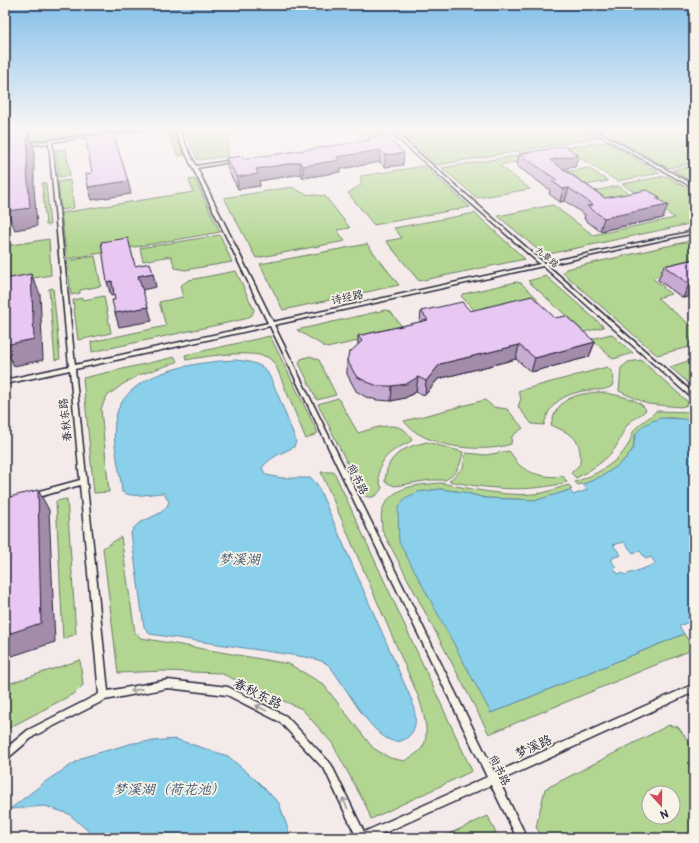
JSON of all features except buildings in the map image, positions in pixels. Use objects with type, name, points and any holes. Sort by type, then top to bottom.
[{"type":"lane","name":"春秋东路","points":[[53,168],[104,696]]},
{"type":"lane","name":"尚书路","points":[[195,168],[522,838]]},
{"type":"lane","name":"九章路","points":[[434,168],[694,398]]},
{"type":"lane","points":[[661,168],[694,187]]},
{"type":"lane","name":"诗经路","points":[[5,382],[694,232]]},
{"type":"lane","points":[[28,497],[83,482]]},
{"type":"lane","name":"春秋东路","points":[[5,755],[31,732],[104,696],[168,684],[228,691],[282,719],[328,767],[362,838]]},
{"type":"lane","name":"梦溪路","points":[[362,838],[694,688]]},
{"type":"green space","points":[[58,168],[69,168],[70,176],[59,177]]},
{"type":"green space","points":[[409,168],[427,168],[470,207],[374,225],[348,193],[361,185],[361,176]]},
{"type":"green space","points":[[442,168],[503,168],[530,189],[477,198]]},
{"type":"green space","points":[[589,168],[608,181],[575,187],[556,174]]},
{"type":"green space","points":[[597,168],[652,168],[660,173],[617,181]]},
{"type":"green space","points":[[694,168],[694,183],[673,170]]},
{"type":"green space","points":[[666,176],[694,192],[694,223],[544,255],[498,216],[553,205],[593,235],[675,218],[622,184]]},
{"type":"green space","points":[[195,179],[220,232],[67,259],[61,213],[193,192],[189,180]]},
{"type":"green space","points":[[70,180],[74,208],[61,210],[58,182]]},
{"type":"green space","points":[[42,183],[46,183],[50,225],[46,225]]},
{"type":"green space","points":[[618,186],[640,200],[606,207],[585,193]]},
{"type":"green space","points":[[292,187],[305,194],[325,196],[350,228],[337,230],[345,241],[256,258],[224,198]]},
{"type":"green space","points":[[475,213],[525,259],[419,281],[386,241],[402,238],[394,228]]},
{"type":"green space","points":[[220,235],[232,262],[185,270],[175,268],[171,256],[143,261],[140,248]]},
{"type":"green space","points":[[49,239],[51,275],[5,283],[5,246]]},
{"type":"green space","points":[[694,240],[694,268],[652,278],[671,294],[657,298],[694,328],[694,333],[690,340],[693,346],[657,355],[563,273],[566,269]]},
{"type":"green space","points":[[367,244],[399,285],[283,310],[260,264]]},
{"type":"green space","points":[[95,256],[101,286],[80,290],[80,293],[71,295],[67,261]]},
{"type":"green space","points":[[236,271],[254,310],[252,315],[245,319],[92,352],[91,342],[166,326],[159,302],[183,297],[180,286],[189,280]]},
{"type":"green space","points":[[546,276],[604,327],[584,332],[528,281]]},
{"type":"green space","points":[[516,282],[521,283],[537,298],[537,301],[475,311],[461,296],[463,294]]},
{"type":"green space","points":[[53,288],[60,359],[55,360],[49,289]]},
{"type":"green space","points":[[104,296],[111,333],[78,340],[73,300],[82,298],[83,300]]},
{"type":"green space","points":[[385,310],[390,311],[403,328],[401,331],[327,348],[297,330]]},
{"type":"green space","points":[[611,334],[633,353],[613,359],[591,339]]},
{"type":"green space","points":[[270,336],[318,433],[306,439],[276,366],[267,357],[238,354],[215,355],[186,360],[185,355]]},
{"type":"green space","points":[[310,356],[319,360],[336,395],[317,400],[299,363],[301,359]]},
{"type":"green space","points":[[175,357],[177,362],[139,375],[123,384],[106,397],[101,409],[109,492],[94,493],[83,378]]},
{"type":"green space","points":[[694,359],[694,388],[670,367]]},
{"type":"green space","points":[[641,360],[688,402],[687,405],[681,407],[648,404],[619,391],[621,368],[628,362]]},
{"type":"green space","points":[[607,367],[613,375],[612,386],[604,389],[575,393],[561,399],[550,410],[544,425],[532,424],[518,407],[521,398],[518,391]]},
{"type":"green space","points":[[599,392],[618,395],[638,402],[646,410],[627,425],[617,445],[604,460],[576,478],[571,473],[580,464],[578,443],[570,435],[551,425],[554,416],[562,403],[575,396]]},
{"type":"green space","points":[[338,398],[358,433],[380,427],[395,426],[402,428],[408,433],[412,440],[392,451],[384,460],[379,470],[382,488],[372,497],[363,495],[318,404]]},
{"type":"green space","points":[[485,400],[493,407],[507,409],[523,428],[512,436],[511,444],[485,448],[454,446],[424,437],[413,430],[404,421]]},
{"type":"green space","points":[[656,411],[694,412],[694,423],[674,418],[654,421],[635,435],[632,450],[615,468],[601,477],[586,483],[578,485],[575,482],[598,472],[618,458],[628,445],[632,434],[639,425]]},
{"type":"green space","points":[[427,442],[463,452],[460,465],[453,475],[445,480],[430,480],[395,486],[385,482],[389,465],[398,454],[411,447]]},
{"type":"green space","points":[[509,451],[518,464],[528,471],[551,477],[563,476],[567,482],[538,488],[508,489],[449,481],[463,468],[466,453],[486,455]]},
{"type":"green space","points":[[321,472],[334,472],[472,771],[371,819],[366,806],[332,743],[302,709],[220,673],[163,671],[118,673],[103,548],[121,537],[135,633],[141,638],[289,664],[323,684],[373,748],[390,758],[404,761],[420,750],[425,743],[426,730],[419,698]]},
{"type":"green space","points":[[441,483],[504,494],[542,493],[569,485],[572,489],[537,500],[485,498],[463,492],[440,489],[418,492],[491,713],[684,634],[694,649],[489,734],[382,530],[382,510],[387,500],[393,495],[416,486]]},
{"type":"green space","points":[[67,499],[76,634],[63,639],[56,501]]},
{"type":"green space","points":[[80,660],[83,685],[75,693],[5,730],[5,685]]},
{"type":"green space","points":[[669,725],[678,727],[694,749],[694,838],[543,838],[536,827],[545,789]]},
{"type":"green space","points":[[488,816],[498,838],[440,838]]},
{"type":"water","name":"梦溪湖","points":[[235,360],[254,363],[265,369],[277,392],[296,441],[294,447],[272,458],[262,468],[266,475],[282,478],[311,478],[317,484],[412,701],[415,719],[414,728],[409,736],[398,741],[387,738],[375,729],[334,672],[324,662],[312,658],[150,634],[144,627],[131,533],[138,524],[162,512],[169,502],[164,493],[132,495],[122,492],[115,448],[114,430],[120,405],[131,392],[145,381],[162,373],[181,367]]},
{"type":"water","points":[[661,418],[685,419],[694,423],[694,620],[679,626],[684,634],[491,713],[399,542],[398,509],[405,498],[418,492],[440,489],[463,492],[485,498],[537,500],[570,490],[573,495],[587,490],[583,484],[611,471],[624,461],[633,449],[635,437],[639,430],[645,424]],"holes":[[[624,542],[633,553],[640,551],[646,559],[651,557],[656,564],[625,575],[622,573],[618,574],[614,569],[616,567],[612,562],[612,558],[621,555],[613,545]]]},
{"type":"water","name":"梦溪湖（荷花池）","points":[[175,739],[228,756],[256,780],[279,803],[291,838],[96,838],[69,814],[45,806],[10,809],[49,779],[84,757],[133,743]]}]
